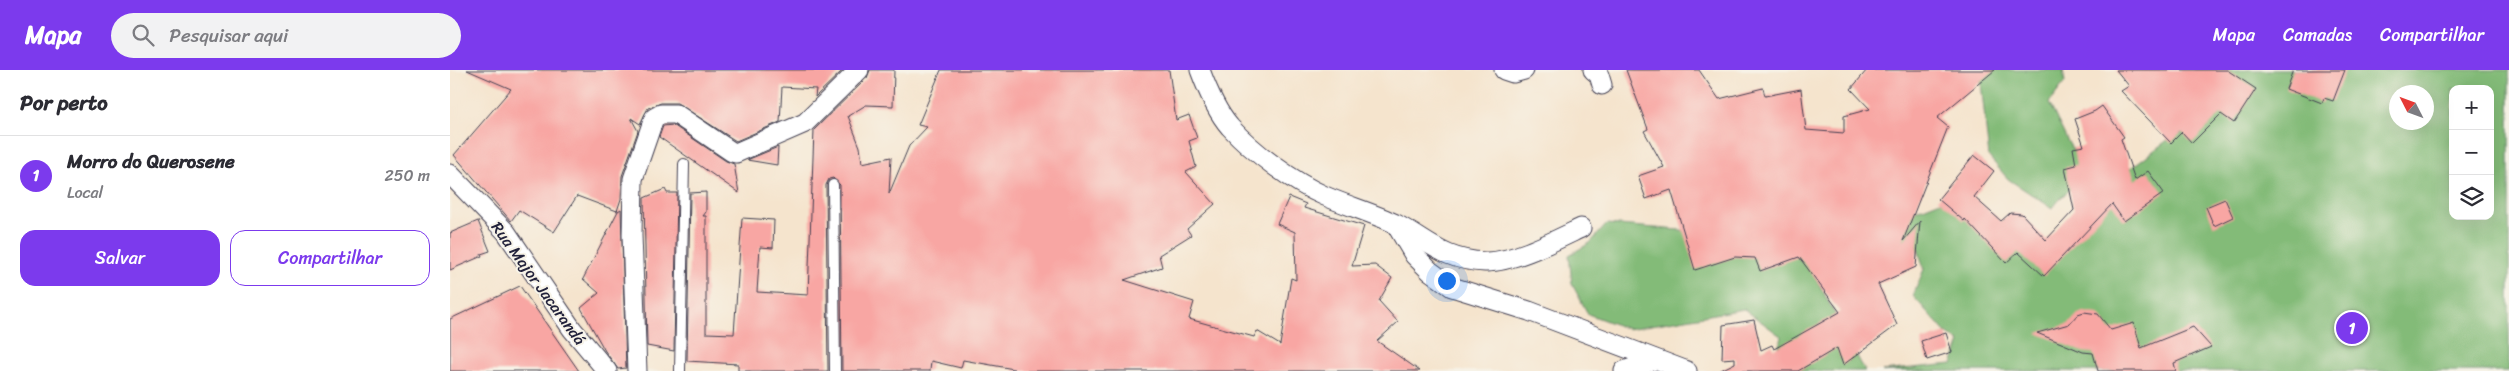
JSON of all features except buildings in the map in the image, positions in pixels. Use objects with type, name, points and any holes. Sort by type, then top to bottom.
[{"type":"street","points":[[1200,70],[1207,90],[1230,126],[1273,165],[1323,195],[1396,224],[1441,253],[1462,260],[1488,262],[1529,252],[1581,228]]},
{"type":"street","points":[[1504,70],[1513,72],[1524,70]]},
{"type":"street","points":[[637,371],[632,235],[633,179],[654,118],[661,114],[676,114],[736,153],[805,124],[856,71]]},
{"type":"street","name":"Rua Major Jacarandá","points":[[450,174],[506,232],[572,329],[592,356],[607,371]]},
{"type":"street","points":[[1396,224],[1414,254],[1430,271],[1452,288],[1529,311],[1687,371]]},
{"type":"street","points":[[1624,371],[1655,360]]},
{"type":"lane","points":[[680,371],[684,164]]},
{"type":"lane","points":[[833,184],[835,371]]},
{"type":"green space","points":[[1988,70],[2063,70],[2065,82],[2049,103],[2087,175],[2124,173],[2173,136],[2203,126],[2194,70],[2509,70],[2509,371],[1882,371],[1952,364],[1960,342],[1946,333],[1913,296],[1924,269],[1916,242],[1888,247],[1875,216],[1923,208],[1948,198],[1993,228],[2053,242],[2087,207],[2072,186],[2052,208],[2008,179],[1989,157],[1980,73]]},
{"type":"green space","points":[[1607,224],[1753,236],[1786,231],[1819,284],[1865,371],[1769,371],[1782,337],[1744,309],[1628,329],[1588,314],[1572,284],[1569,255],[1590,243]]},
{"type":"place","name":"Morro do Querosene","points":[[2352,328]]}]
